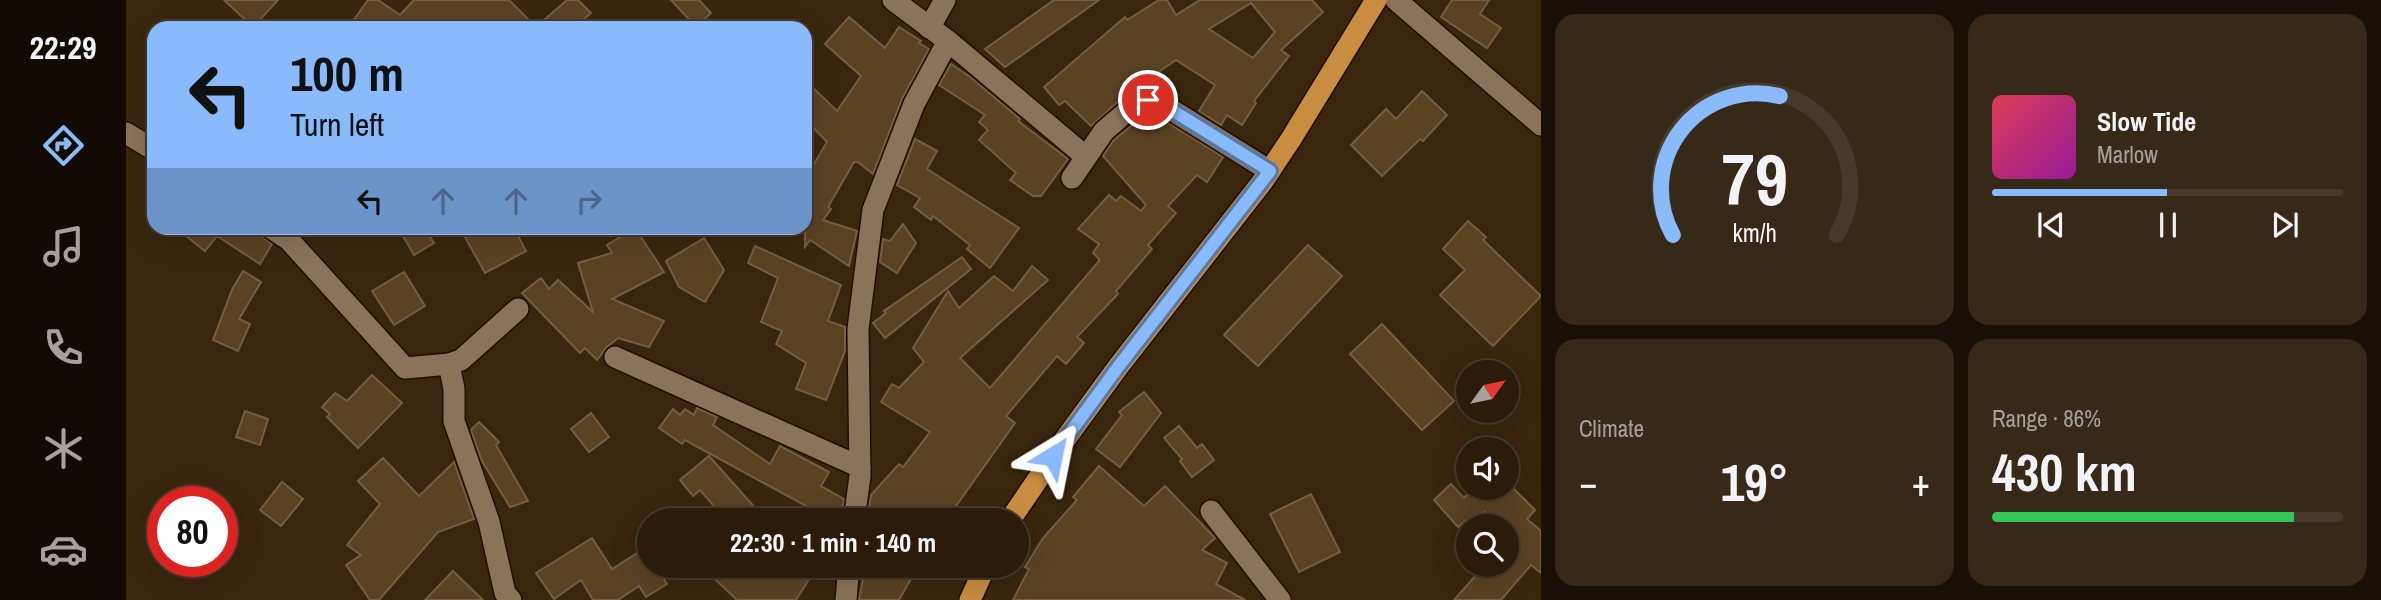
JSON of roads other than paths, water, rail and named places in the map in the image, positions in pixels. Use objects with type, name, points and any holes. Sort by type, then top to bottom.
[{"type":"highway","points":[[1018,508],[1118,367],[1270,171],[1376,0]]},
{"type":"highway","points":[[970,600],[980,578]]},
{"type":"street","points":[[893,0],[948,41],[1085,156]]},
{"type":"street","points":[[929,28],[944,0]]},
{"type":"street","points":[[1396,0],[1541,125]]},
{"type":"street","points":[[855,508],[860,467],[858,329],[873,210],[914,104],[948,41]]},
{"type":"street","points":[[1072,178],[1104,131],[1138,102],[1148,100],[1162,104],[1270,171]]},
{"type":"street","points":[[126,133],[147,146]]},
{"type":"street","points":[[282,235],[405,368],[449,365],[461,360],[519,309]]},
{"type":"street","points":[[615,357],[860,467]]},
{"type":"street","points":[[449,365],[454,389],[454,421],[489,523],[505,593],[511,600]]},
{"type":"street","points":[[1211,511],[1280,600]]},
{"type":"street","points":[[845,600],[848,578]]}]
